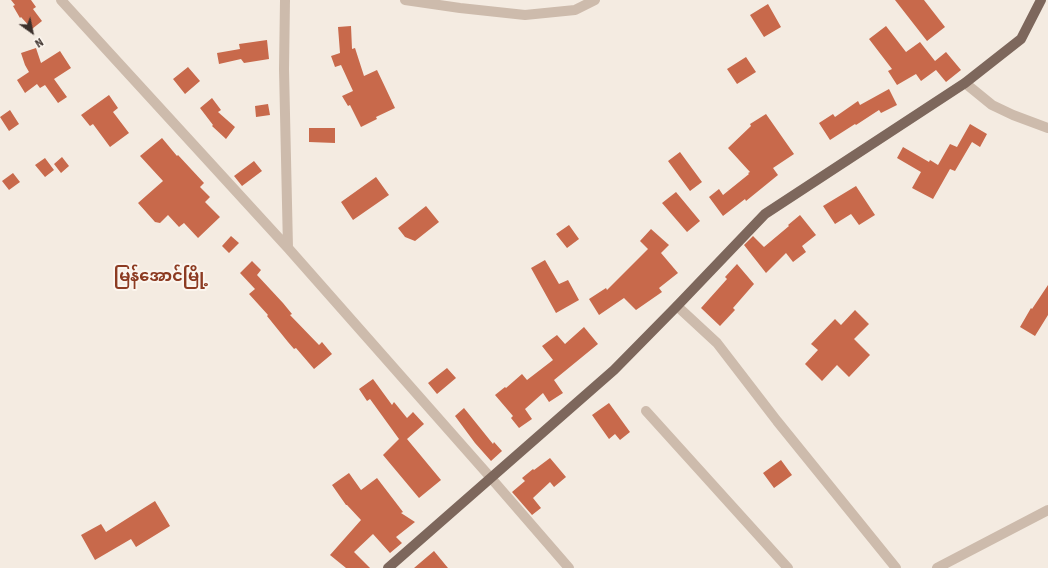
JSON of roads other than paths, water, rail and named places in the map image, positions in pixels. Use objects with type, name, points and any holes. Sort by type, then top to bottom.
[{"type":"main road","points":[[388,568],[614,370],[765,214],[965,83],[1021,39],[1041,0]]},
{"type":"street","points":[[61,0],[288,248],[569,568]]},
{"type":"street","points":[[285,0],[284,70],[288,248]]},
{"type":"street","points":[[405,0],[461,4],[525,15],[595,0]]},
{"type":"street","points":[[965,83],[992,105],[1013,115],[1048,128]]},
{"type":"street","points":[[677,306],[717,343],[777,422],[896,568]]},
{"type":"street","points":[[646,411],[788,568]]},
{"type":"street","points":[[937,568],[1048,510]]},
{"type":"district","name":"မြန်အောင်မြို့","points":[[161,277]]}]
